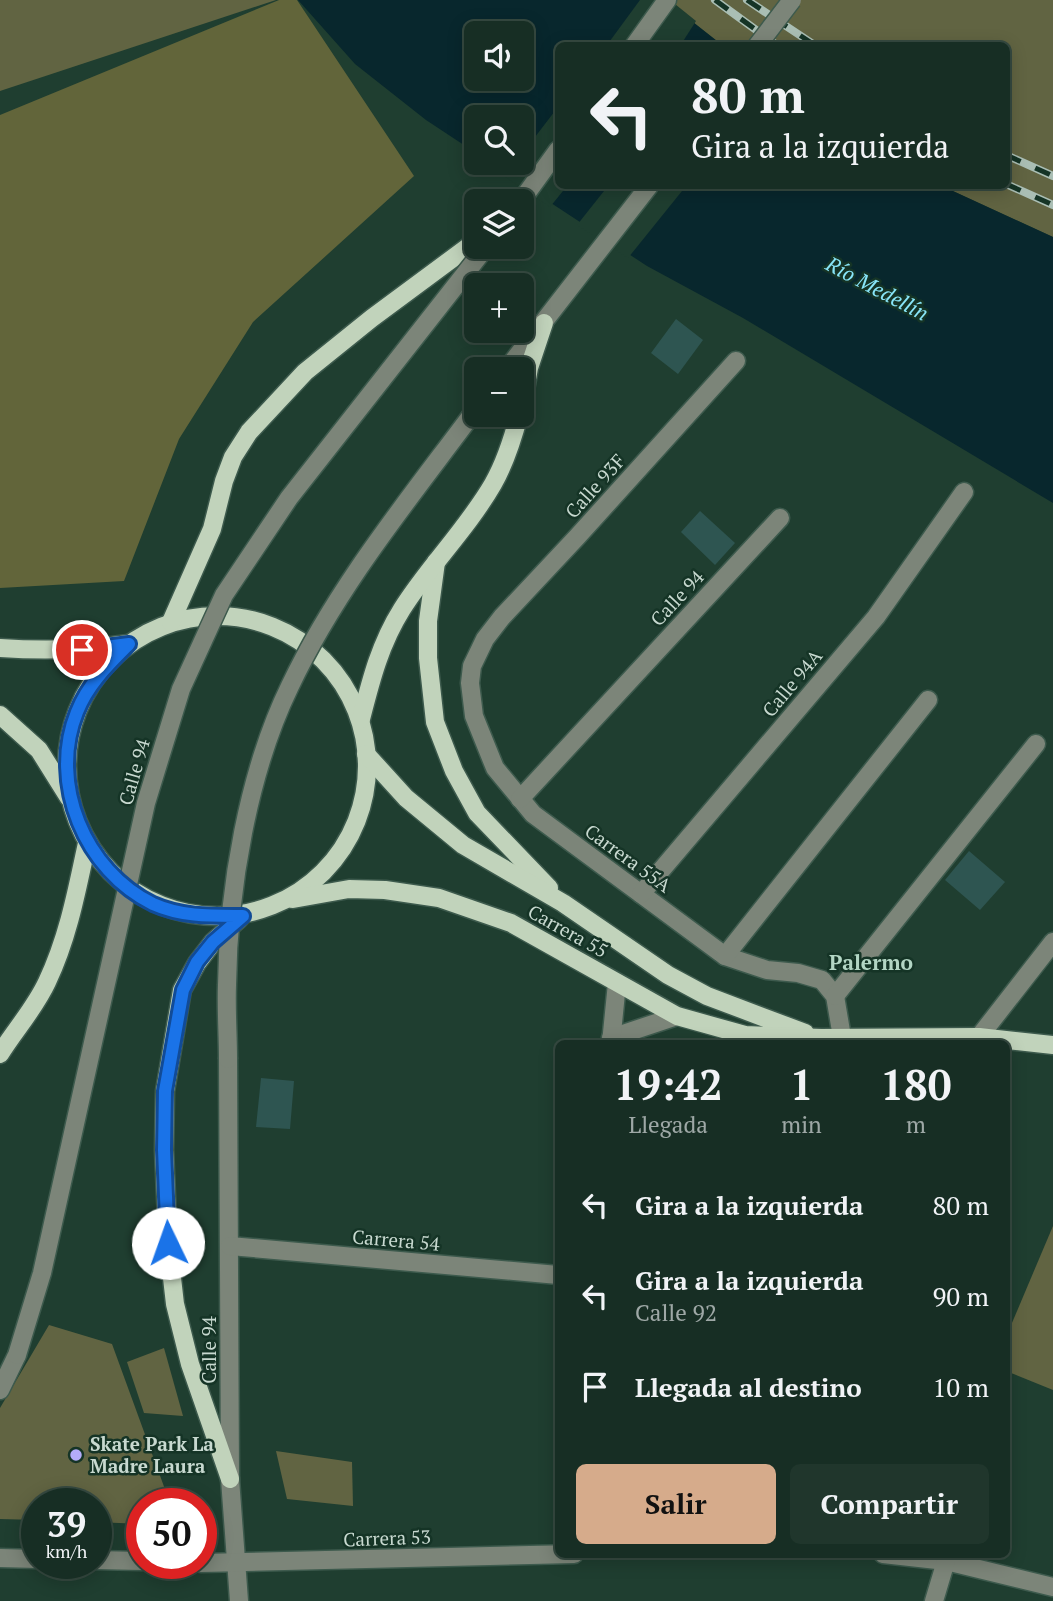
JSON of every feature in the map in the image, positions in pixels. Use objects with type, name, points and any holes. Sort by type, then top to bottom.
[{"type":"main road","points":[[171,622],[194,575],[233,457],[249,432],[305,372],[372,318],[464,251]]},
{"type":"main road","points":[[533,357],[544,323]]},
{"type":"main road","points":[[360,719],[375,661],[406,603],[494,482],[516,427]]},
{"type":"main road","points":[[436,562],[429,613],[428,658],[435,722],[454,771],[477,813],[563,903]]},
{"type":"main road","points":[[0,715],[38,750],[70,799],[87,843],[115,878],[153,904],[197,916],[243,916],[286,901],[321,876],[347,843],[363,803],[366,754],[360,719],[339,676],[306,643],[263,622],[229,616],[217,615],[171,622],[129,644],[98,675],[76,713],[67,755],[70,799]]},
{"type":"main road","points":[[0,648],[36,651],[82,650],[129,644]]},
{"type":"main road","name":"Carrera 55","points":[[366,754],[406,798],[463,845],[563,903],[689,987],[821,1038]]},
{"type":"main road","points":[[0,1054],[47,983],[71,919],[87,843]]},
{"type":"main road","name":"Carrera 55","points":[[286,901],[349,890],[385,890],[439,898],[511,923],[677,1016],[745,1035],[821,1038],[979,1037],[1007,1040]]},
{"type":"main road","points":[[230,1479],[190,1364],[175,1304],[167,1230],[165,1091],[183,990],[197,962],[213,942],[243,916]]},
{"type":"main road","name":"Carrera 55","points":[[1010,1040],[1053,1045]]},
{"type":"street","points":[[637,42],[667,0]]},
{"type":"street","points":[[760,42],[792,0]]},
{"type":"street","points":[[530,189],[555,154]]},
{"type":"street","points":[[517,357],[647,189]]},
{"type":"street","name":"Calle 94","points":[[0,1390],[17,1355],[42,1273],[146,803],[181,689],[224,595],[289,498],[477,259]]},
{"type":"street","name":"Calle 93F","points":[[485,639],[502,617],[578,537],[736,361]]},
{"type":"street","name":"Calle 94","points":[[239,1601],[230,1479],[227,984],[238,866],[252,795],[271,733],[289,687],[364,559],[464,425]]},
{"type":"street","name":"Calle 94A","points":[[641,894],[876,617],[964,492]]},
{"type":"street","name":"Calle 94","points":[[520,799],[780,518]]},
{"type":"street","name":"Carrera 55A","points":[[485,639],[472,666],[470,683],[474,716],[495,768],[533,814],[725,956],[767,970],[798,973],[822,980],[835,996]]},
{"type":"street","points":[[725,956],[928,699]]},
{"type":"street","points":[[842,1037],[835,996],[1036,744]]},
{"type":"street","points":[[979,1037],[1053,942]]},
{"type":"street","points":[[617,983],[611,1040],[677,1016]]},
{"type":"street","name":"Carrera 54","points":[[230,1246],[555,1275]]},
{"type":"street","name":"Carrera 53","points":[[217,1563],[555,1555]]},
{"type":"street","points":[[0,1558],[21,1559]]},
{"type":"street","points":[[919,1558],[946,1561],[1053,1587]]},
{"type":"street","points":[[934,1601],[946,1561]]},
{"type":"green space","points":[[0,0],[276,0],[0,91]]},
{"type":"green space","points":[[279,0],[297,0],[414,176],[253,322],[179,439],[124,581],[0,588],[0,115]]},
{"type":"green space","points":[[665,0],[1053,0],[1053,237],[949,189],[1010,189],[1010,42],[718,42]]},
{"type":"green space","points":[[1053,1226],[1053,1390],[1010,1373],[1010,1328]]},
{"type":"green space","name":"Skate Park La Madre Laura","points":[[49,1325],[112,1344],[165,1488],[126,1488],[126,1523],[112,1523],[112,1488],[21,1488],[21,1520],[0,1519],[0,1408]]},
{"type":"green space","points":[[164,1348],[183,1416],[144,1413],[127,1362]]},
{"type":"green space","points":[[276,1451],[352,1462],[353,1506],[287,1499]]},
{"type":"water","name":"Río Medellín","points":[[298,0],[665,0],[718,42],[555,42],[555,189],[949,189],[1053,237],[1053,503],[743,318],[647,266],[534,192],[534,189],[508,175],[534,175],[534,105],[464,105],[464,145],[426,120],[355,64]]},
{"type":"pier","points":[[640,0],[670,0],[696,21],[683,42],[609,42]]},
{"type":"pier","points":[[555,111],[555,189],[565,189],[550,207],[534,196],[534,189],[523,189],[504,176],[534,175],[534,138]]},
{"type":"pier","points":[[606,189],[684,189],[628,258],[577,225]]},
{"type":"building","points":[[676,319],[703,340],[678,374],[651,353]]},
{"type":"building","points":[[700,511],[735,543],[715,565],[681,532]]},
{"type":"building","points":[[969,851],[1005,882],[980,910],[945,880]]},
{"type":"building","points":[[261,1078],[294,1081],[290,1129],[256,1127]]},
{"type":"railway","points":[[715,0],[773,42]]},
{"type":"railway","points":[[747,0],[810,42]]},
{"type":"railway","points":[[1010,157],[1053,176]]},
{"type":"railway","points":[[1010,186],[1053,205]]},
{"type":"place","name":"Skate Park La Madre Laura","points":[[76,1455]]},
{"type":"district","name":"Palermo","points":[[871,963]]},
{"type":"route","points":[[82,650],[129,644],[98,675],[76,713],[67,755],[70,799],[87,843],[115,878],[153,904],[197,916],[243,916],[213,942],[197,962],[183,990],[165,1091],[164,1150],[168,1243]]}]
